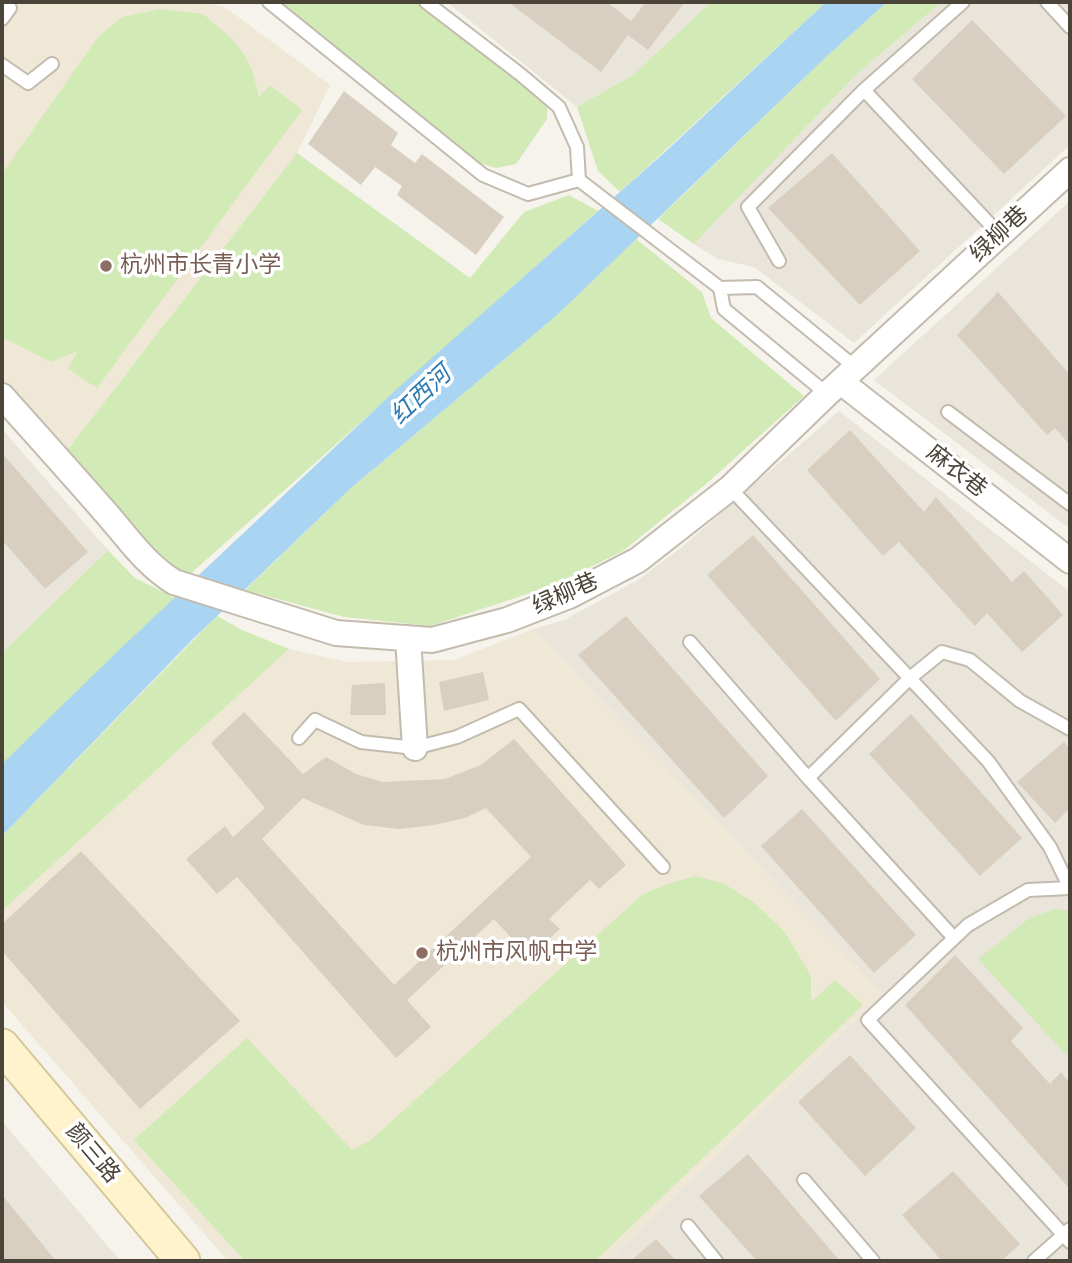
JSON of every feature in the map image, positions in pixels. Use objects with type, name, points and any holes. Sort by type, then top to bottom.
[{"type":"street","name":"绿柳巷","points":[[2,396],[130,543],[156,571],[174,582],[336,633],[432,640],[507,620],[569,596],[638,560],[730,488],[841,381],[1070,170]]},
{"type":"street","name":"麻衣巷","points":[[841,381],[1070,561]]},
{"type":"street","points":[[408,638],[415,748]]},
{"type":"street","name":"颜三路","points":[[2,1046],[183,1261]]},
{"type":"lane","points":[[2,19],[10,8],[3,2]]},
{"type":"lane","points":[[269,2],[483,175],[528,194],[579,180]]},
{"type":"lane","points":[[426,2],[559,107],[578,147],[579,180]]},
{"type":"lane","points":[[779,261],[748,207],[864,90],[963,2]]},
{"type":"lane","points":[[1047,2],[1070,27]]},
{"type":"lane","points":[[2,65],[28,83],[52,64]]},
{"type":"lane","points":[[864,90],[1000,235]]},
{"type":"lane","points":[[579,180],[720,288],[757,287],[841,381]]},
{"type":"lane","points":[[720,288],[724,309],[841,381]]},
{"type":"lane","points":[[948,412],[1070,504]]},
{"type":"lane","points":[[730,488],[988,761],[1050,847],[1070,888],[1028,890],[968,925],[868,1020],[1068,1235],[1034,1261]]},
{"type":"lane","points":[[690,642],[808,778],[954,938]]},
{"type":"lane","points":[[808,778],[910,678],[942,652],[970,660],[1020,701],[1070,729]]},
{"type":"lane","points":[[299,738],[315,720],[361,742],[415,748],[457,737],[519,709],[663,867]]},
{"type":"lane","points":[[804,1181],[873,1261]]},
{"type":"lane","points":[[688,1226],[716,1261]]},
{"type":"shaded area","name":"杭州市长青小学","points":[[2,2],[201,2],[225,7],[330,85],[297,153],[65,453],[2,380]]},
{"type":"shaded area","points":[[447,2],[711,2],[633,75],[577,107]]},
{"type":"shaded area","points":[[942,2],[1070,2],[1070,145],[854,343],[754,267],[718,259],[694,244],[858,73]]},
{"type":"shaded area","points":[[1070,201],[1070,529],[874,380]]},
{"type":"shaded area","points":[[839,411],[1070,592],[1070,1261],[607,1261],[882,994],[533,629],[564,620],[638,580],[683,546]]},
{"type":"shaded area","points":[[2,429],[108,550],[2,653]]},
{"type":"shaded area","name":"杭州市风帆中学","points":[[533,629],[882,994],[607,1261],[228,1261],[2,1002],[2,911],[289,649],[347,662],[454,660]]},
{"type":"shaded area","points":[[2,1121],[106,1244],[121,1261],[2,1261]]},
{"type":"green space","points":[[269,2],[426,2],[548,97],[547,119],[516,164],[496,168],[462,158]]},
{"type":"green space","points":[[711,2],[826,2],[620,192],[598,171],[577,107],[633,75]]},
{"type":"green space","points":[[887,2],[942,2],[858,73],[694,244],[658,219],[825,58]]},
{"type":"green space","name":"杭州市长青小学","points":[[161,9],[203,14],[230,37],[244,54],[253,73],[259,97],[270,85],[302,110],[97,388],[68,369],[78,351],[51,362],[2,337],[2,174],[98,37],[122,17]]},
{"type":"green space","points":[[297,153],[470,278],[524,212],[569,195],[598,211],[188,576],[173,577],[65,453]]},
{"type":"green space","points":[[636,239],[702,292],[711,318],[804,396],[706,484],[623,551],[552,586],[430,626],[344,617],[245,590],[351,488],[556,316]]},
{"type":"green space","points":[[108,550],[135,578],[175,598],[2,765],[2,653]]},
{"type":"green space","points":[[217,616],[242,630],[289,649],[2,911],[2,836]]},
{"type":"green space","points":[[695,876],[723,883],[753,902],[784,931],[811,976],[811,1002],[835,980],[863,1005],[595,1261],[245,1261],[134,1140],[247,1038],[352,1150],[371,1140],[643,894]]},
{"type":"green space","points":[[1056,909],[1070,911],[1070,1059],[978,959],[1031,917]]},
{"type":"water","name":"红西河","points":[[826,2],[887,2],[556,316],[351,488],[192,640],[2,836],[2,764],[120,649],[399,387],[664,153]]},
{"type":"building","points":[[508,2],[607,2],[631,21],[646,2],[685,2],[648,50],[628,35],[601,72]]},
{"type":"building","points":[[972,20],[1066,116],[1004,174],[912,79]]},
{"type":"building","points":[[344,91],[398,133],[391,145],[415,163],[422,154],[504,217],[476,255],[397,195],[402,186],[375,167],[361,185],[308,144]]},
{"type":"building","points":[[832,153],[920,251],[860,305],[768,208]]},
{"type":"building","points":[[998,292],[1070,375],[1070,445],[1055,428],[1047,435],[957,335]]},
{"type":"building","points":[[850,430],[924,512],[936,497],[1012,582],[1024,571],[1063,615],[1022,652],[987,613],[975,626],[899,542],[883,556],[807,470]]},
{"type":"building","points":[[2,453],[88,552],[45,589],[2,540]]},
{"type":"building","points":[[753,535],[880,679],[836,721],[707,575]]},
{"type":"building","points":[[626,616],[768,776],[724,818],[578,655]]},
{"type":"building","points":[[483,672],[489,700],[444,711],[439,682]]},
{"type":"building","points":[[385,683],[386,715],[350,715],[352,685]]},
{"type":"building","points":[[244,712],[303,774],[326,757],[356,774],[383,782],[445,779],[481,765],[514,739],[626,865],[599,889],[590,880],[549,919],[560,929],[529,957],[494,919],[407,1000],[431,1027],[396,1058],[237,877],[217,894],[186,859],[225,826],[233,837],[265,808],[211,743]],"holes":[[[303,798],[364,825],[399,829],[434,825],[465,818],[486,808],[531,857],[394,985],[262,839]]]},
{"type":"building","points":[[911,714],[1022,838],[980,876],[869,754]]},
{"type":"building","points":[[1064,742],[1070,749],[1070,808],[1055,823],[1017,782]]},
{"type":"building","points":[[802,809],[916,935],[874,973],[761,846]]},
{"type":"building","points":[[81,851],[240,1021],[140,1109],[2,951],[2,924]]},
{"type":"building","points":[[955,955],[1023,1028],[1011,1041],[1050,1084],[1061,1072],[1070,1083],[1070,1189],[905,1005]]},
{"type":"building","points":[[850,1055],[916,1128],[865,1176],[798,1102]]},
{"type":"building","points":[[748,1154],[840,1261],[757,1261],[699,1196]]},
{"type":"building","points":[[953,1171],[1020,1244],[1001,1261],[942,1261],[902,1215]]},
{"type":"building","points":[[2,1195],[56,1261],[2,1261]]},
{"type":"building","points":[[656,1239],[676,1261],[631,1261]]},
{"type":"place","name":"杭州市长青小学","points":[[106,266]]},
{"type":"place","name":"杭州市风帆中学","points":[[422,953]]}]
